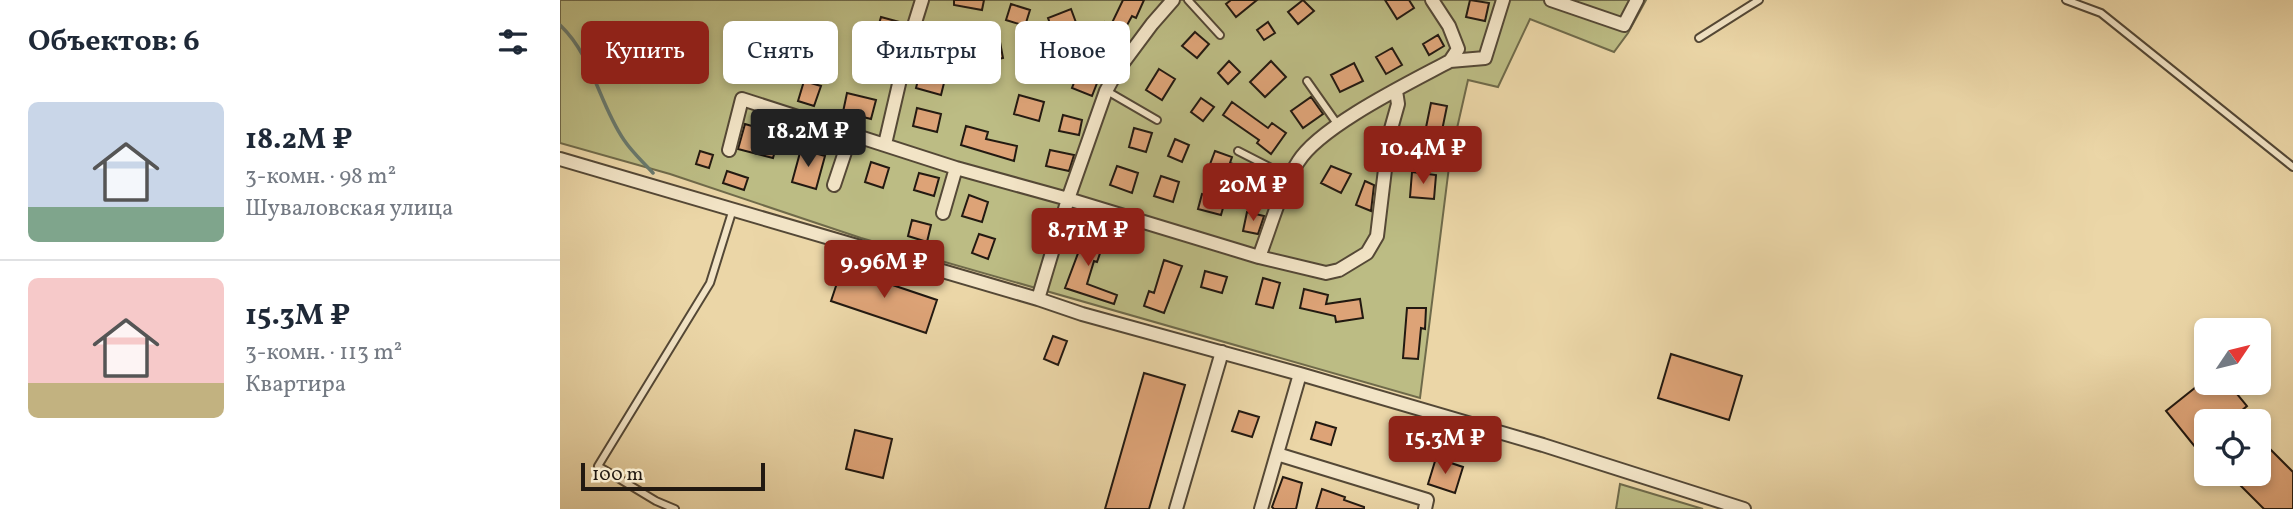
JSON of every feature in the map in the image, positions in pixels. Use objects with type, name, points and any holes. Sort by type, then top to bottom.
[{"type":"street","points":[[915,21],[922,0]]},
{"type":"street","points":[[1130,53],[1173,0]]},
{"type":"street","points":[[1432,0],[1449,26],[1458,49],[1450,61]]},
{"type":"street","points":[[1258,257],[1289,177],[1308,148],[1339,125],[1450,61],[1485,58],[1503,0]]},
{"type":"street","points":[[1551,0],[1623,25],[1637,0]]},
{"type":"street","points":[[884,144],[899,84]]},
{"type":"street","points":[[1038,299],[1068,199],[1110,84]]},
{"type":"street","points":[[729,150],[742,99],[956,168],[1258,257],[1326,273],[1339,270],[1367,253],[1377,236],[1389,136],[1398,104],[1396,91]]},
{"type":"street","points":[[834,186],[850,134]]},
{"type":"street","points":[[560,159],[1082,314],[1543,445],[1744,509]]},
{"type":"street","points":[[943,212],[956,168]]},
{"type":"street","points":[[1176,509],[1222,352]]},
{"type":"street","points":[[1261,509],[1300,374]]},
{"type":"street","points":[[1277,454],[1427,500],[1425,509]]},
{"type":"lane","points":[[1188,0],[1220,35]]},
{"type":"lane","points":[[1699,38],[1759,0]]},
{"type":"lane","points":[[2066,0],[2101,13],[2293,167]]},
{"type":"lane","points":[[1307,81],[1339,125]]},
{"type":"lane","points":[[1106,91],[1157,120]]},
{"type":"lane","points":[[1238,151],[1289,177]]},
{"type":"lane","points":[[675,509],[656,501],[598,466],[710,282],[733,209]]},
{"type":"green space","points":[[560,0],[1646,0],[1614,52],[1530,19],[1498,87],[1468,80],[1450,159],[1420,398],[861,238],[670,174],[560,143]]},
{"type":"green space","points":[[1620,484],[1703,509],[1616,509]]},
{"type":"building","points":[[954,0],[984,0],[982,10],[954,5]]},
{"type":"building","points":[[1123,0],[1144,0],[1136,18],[1132,16],[1129,21],[1113,21]]},
{"type":"building","points":[[1231,0],[1257,0],[1236,17],[1226,4]]},
{"type":"building","points":[[1303,0],[1314,11],[1298,24],[1288,12]]},
{"type":"building","points":[[1385,0],[1409,0],[1414,8],[1397,19]]},
{"type":"building","points":[[1470,0],[1489,3],[1485,21],[1466,17]]},
{"type":"building","points":[[1011,4],[1030,10],[1027,21],[1015,23],[1006,20]]},
{"type":"building","points":[[1071,9],[1075,21],[1049,21],[1048,18]]},
{"type":"building","points":[[881,17],[896,21],[880,21]]},
{"type":"building","points":[[1268,22],[1275,33],[1264,40],[1257,30]]},
{"type":"building","points":[[1195,32],[1209,44],[1197,58],[1182,46]]},
{"type":"building","points":[[1438,35],[1444,46],[1429,55],[1423,44]]},
{"type":"building","points":[[1392,48],[1402,65],[1386,74],[1376,57]]},
{"type":"building","points":[[1229,61],[1240,72],[1228,84],[1218,73]]},
{"type":"building","points":[[1271,61],[1286,77],[1265,97],[1250,82]]},
{"type":"building","points":[[1354,63],[1363,81],[1340,92],[1331,75]]},
{"type":"building","points":[[1159,69],[1175,79],[1162,100],[1146,90]]},
{"type":"building","points":[[803,84],[821,86],[814,106],[798,101]]},
{"type":"building","points":[[917,84],[944,84],[941,95],[916,88]]},
{"type":"building","points":[[1074,84],[1097,84],[1092,96],[1072,88]]},
{"type":"building","points":[[847,93],[876,100],[871,119],[843,112]]},
{"type":"building","points":[[1019,95],[1044,102],[1039,121],[1014,114]]},
{"type":"building","points":[[1311,97],[1323,114],[1303,128],[1291,111]]},
{"type":"building","points":[[1201,98],[1214,107],[1203,121],[1191,112]]},
{"type":"building","points":[[1232,102],[1268,128],[1272,123],[1286,133],[1271,154],[1257,143],[1259,140],[1223,115]]},
{"type":"building","points":[[1431,103],[1447,106],[1437,155],[1421,152]]},
{"type":"building","points":[[917,108],[941,114],[937,132],[913,126]]},
{"type":"building","points":[[1063,115],[1082,120],[1079,135],[1059,131]]},
{"type":"building","points":[[745,124],[780,134],[773,158],[738,149]]},
{"type":"building","points":[[966,126],[988,132],[986,139],[1017,146],[1014,161],[961,145]]},
{"type":"building","points":[[1134,128],[1152,133],[1146,152],[1129,147]]},
{"type":"building","points":[[1175,139],[1189,145],[1182,162],[1168,156]]},
{"type":"building","points":[[801,149],[825,156],[816,189],[792,182]]},
{"type":"building","points":[[1050,150],[1074,155],[1069,171],[1046,166]]},
{"type":"building","points":[[700,151],[713,155],[709,168],[696,164]]},
{"type":"building","points":[[1215,151],[1232,157],[1230,163],[1259,173],[1252,194],[1239,189],[1242,179],[1209,167]]},
{"type":"building","points":[[871,162],[889,168],[883,188],[865,182]]},
{"type":"building","points":[[1117,166],[1138,173],[1132,193],[1110,185]]},
{"type":"building","points":[[1331,166],[1351,174],[1341,193],[1321,183]]},
{"type":"building","points":[[727,171],[748,178],[744,190],[723,183]]},
{"type":"building","points":[[1412,172],[1436,175],[1434,199],[1410,197]]},
{"type":"building","points":[[919,173],[939,178],[934,196],[914,190]]},
{"type":"building","points":[[1161,176],[1179,182],[1173,202],[1154,196]]},
{"type":"building","points":[[1365,181],[1374,185],[1371,211],[1356,205]]},
{"type":"building","points":[[1202,194],[1225,201],[1221,215],[1198,209]]},
{"type":"building","points":[[969,195],[988,202],[982,222],[962,216]]},
{"type":"building","points":[[1247,212],[1264,216],[1258,234],[1243,231]]},
{"type":"building","points":[[912,220],[931,225],[927,242],[908,236]]},
{"type":"building","points":[[1084,233],[1105,239],[1087,284],[1117,295],[1114,304],[1065,288],[1080,248],[1074,247],[1078,234],[1083,236]]},
{"type":"building","points":[[979,234],[995,239],[988,259],[972,253]]},
{"type":"building","points":[[1164,260],[1182,266],[1164,313],[1144,306],[1149,291],[1154,293]]},
{"type":"building","points":[[842,268],[937,300],[926,333],[831,301]]},
{"type":"building","points":[[1205,271],[1227,277],[1222,293],[1201,287]]},
{"type":"building","points":[[1263,278],[1280,283],[1273,308],[1256,304]]},
{"type":"building","points":[[1304,289],[1328,295],[1326,304],[1360,299],[1363,318],[1336,322],[1335,316],[1300,308]]},
{"type":"building","points":[[1407,308],[1426,308],[1425,329],[1421,328],[1418,359],[1403,358]]},
{"type":"building","points":[[1053,336],[1067,341],[1058,365],[1044,359]]},
{"type":"building","points":[[1671,354],[1742,376],[1729,420],[1658,398]]},
{"type":"building","points":[[1144,373],[1185,385],[1149,509],[1105,509]]},
{"type":"building","points":[[2194,389],[2194,396],[2239,396],[2247,406],[2243,409],[2194,409],[2194,446],[2166,411]]},
{"type":"building","points":[[1239,411],[1259,417],[1252,437],[1232,431]]},
{"type":"building","points":[[1316,422],[1336,428],[1331,445],[1311,439]]},
{"type":"building","points":[[855,430],[892,439],[883,478],[846,469]]},
{"type":"building","points":[[2271,450],[2293,472],[2293,509],[2264,509],[2241,486],[2271,486]]},
{"type":"building","points":[[1436,458],[1463,467],[1455,493],[1428,484]]},
{"type":"building","points":[[1283,477],[1302,483],[1296,509],[1272,507]]},
{"type":"building","points":[[1322,489],[1345,497],[1344,500],[1364,509],[1316,509]]},
{"type":"waterway","points":[[560,25],[580,51],[615,126],[634,153],[653,173]]}]
